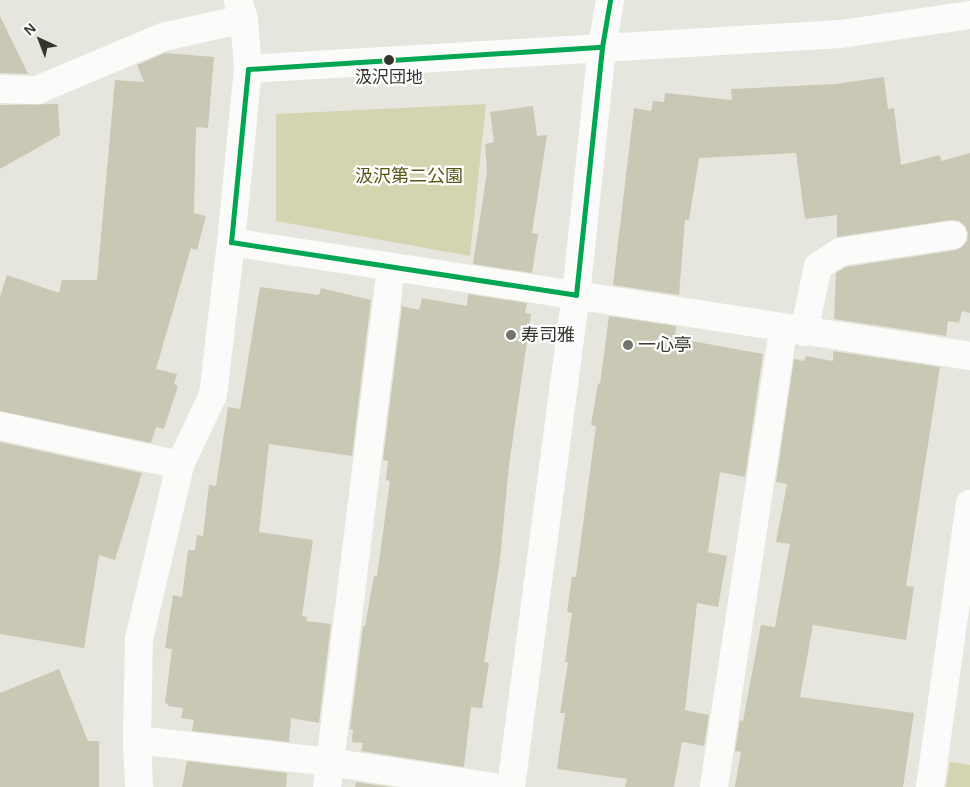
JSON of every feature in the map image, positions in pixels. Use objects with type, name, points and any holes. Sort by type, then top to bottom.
[{"type":"street","points":[[510,787],[576,295],[602,47],[610,0]]},
{"type":"street","points":[[0,88],[36,90],[163,37],[241,9],[248,69],[231,242],[213,395],[180,465],[139,638],[137,740],[139,787]]},
{"type":"street","points":[[248,69],[841,34],[970,15]]},
{"type":"street","points":[[714,787],[794,330],[818,266],[840,252],[953,235]]},
{"type":"street","points":[[231,242],[970,356]]},
{"type":"street","points":[[328,775],[391,267]]},
{"type":"street","points":[[0,426],[180,465]]},
{"type":"street","points":[[930,787],[970,504]]},
{"type":"street","points":[[137,740],[328,775],[494,787]]},
{"type":"green space","name":"汲沢第二公園","points":[[486,104],[470,256],[276,221],[276,114]]},
{"type":"green space","points":[[950,762],[970,765],[970,787],[946,787]]},
{"type":"building","points":[[0,16],[28,74],[0,73]]},
{"type":"building","points":[[165,53],[214,57],[208,128],[196,127],[194,213],[206,216],[197,250],[191,248],[156,369],[177,374],[174,384],[178,386],[164,429],[156,427],[151,443],[0,411],[0,297],[7,275],[59,293],[62,280],[97,280],[115,80],[144,82],[137,65]]},
{"type":"building","points":[[884,77],[888,109],[894,108],[901,165],[940,155],[941,161],[970,153],[970,313],[962,311],[959,323],[948,321],[946,336],[834,319],[836,273],[846,267],[956,250],[967,241],[968,233],[965,226],[959,221],[951,220],[837,237],[837,215],[805,219],[796,153],[699,158],[689,220],[685,220],[679,295],[613,285],[634,108],[651,111],[653,101],[664,102],[665,93],[732,100],[731,89],[836,84]]},
{"type":"building","points":[[58,104],[60,135],[0,169],[0,105]]},
{"type":"building","points":[[533,106],[537,136],[547,135],[532,233],[538,234],[532,273],[473,264],[487,172],[485,144],[494,142],[490,112]]},
{"type":"building","points":[[260,287],[319,295],[321,288],[371,300],[352,456],[269,444],[259,532],[313,540],[302,616],[307,617],[306,621],[331,624],[319,723],[291,718],[289,742],[192,731],[194,720],[181,718],[183,708],[168,706],[165,703],[172,649],[165,648],[173,595],[182,597],[188,550],[195,550],[197,535],[203,536],[209,485],[216,486],[228,407],[240,409]]},
{"type":"building","points":[[468,294],[527,303],[525,313],[531,314],[509,465],[500,560],[484,662],[489,663],[482,708],[471,707],[464,767],[361,751],[363,743],[352,742],[353,730],[350,729],[363,626],[365,626],[374,576],[377,576],[390,481],[386,480],[388,461],[383,460],[402,306],[419,310],[422,298],[467,306]]},
{"type":"building","points":[[609,316],[676,326],[675,338],[763,354],[745,477],[720,472],[708,552],[727,556],[718,607],[697,603],[685,710],[709,715],[704,746],[682,742],[674,787],[625,787],[627,779],[557,769],[565,713],[560,713],[568,662],[565,662],[572,613],[567,612],[572,577],[576,577],[596,426],[591,425],[598,383],[600,384]]},
{"type":"building","points":[[833,351],[940,367],[906,586],[914,587],[906,640],[813,625],[800,697],[914,713],[903,787],[735,787],[741,752],[735,751],[740,720],[743,721],[761,625],[775,627],[790,544],[776,542],[787,484],[776,482],[794,359],[804,361],[806,356],[833,361]]},
{"type":"building","points":[[0,442],[142,473],[115,560],[99,555],[84,648],[0,634]]},
{"type":"building","points":[[59,669],[88,741],[99,741],[99,787],[0,787],[0,693]]},
{"type":"building","points":[[187,761],[287,773],[286,787],[182,787]]},
{"type":"building","points":[[356,782],[390,787],[355,787]]},
{"type":"transit line","points":[[248,69],[231,242],[576,295],[602,47],[610,0]]},
{"type":"transit line","points":[[248,69],[602,47]]},
{"type":"place","name":"汲沢団地","points":[[389,60]]},
{"type":"place","name":"寿司雅","points":[[511,335]]},
{"type":"place","name":"一心亭","points":[[628,345]]}]
